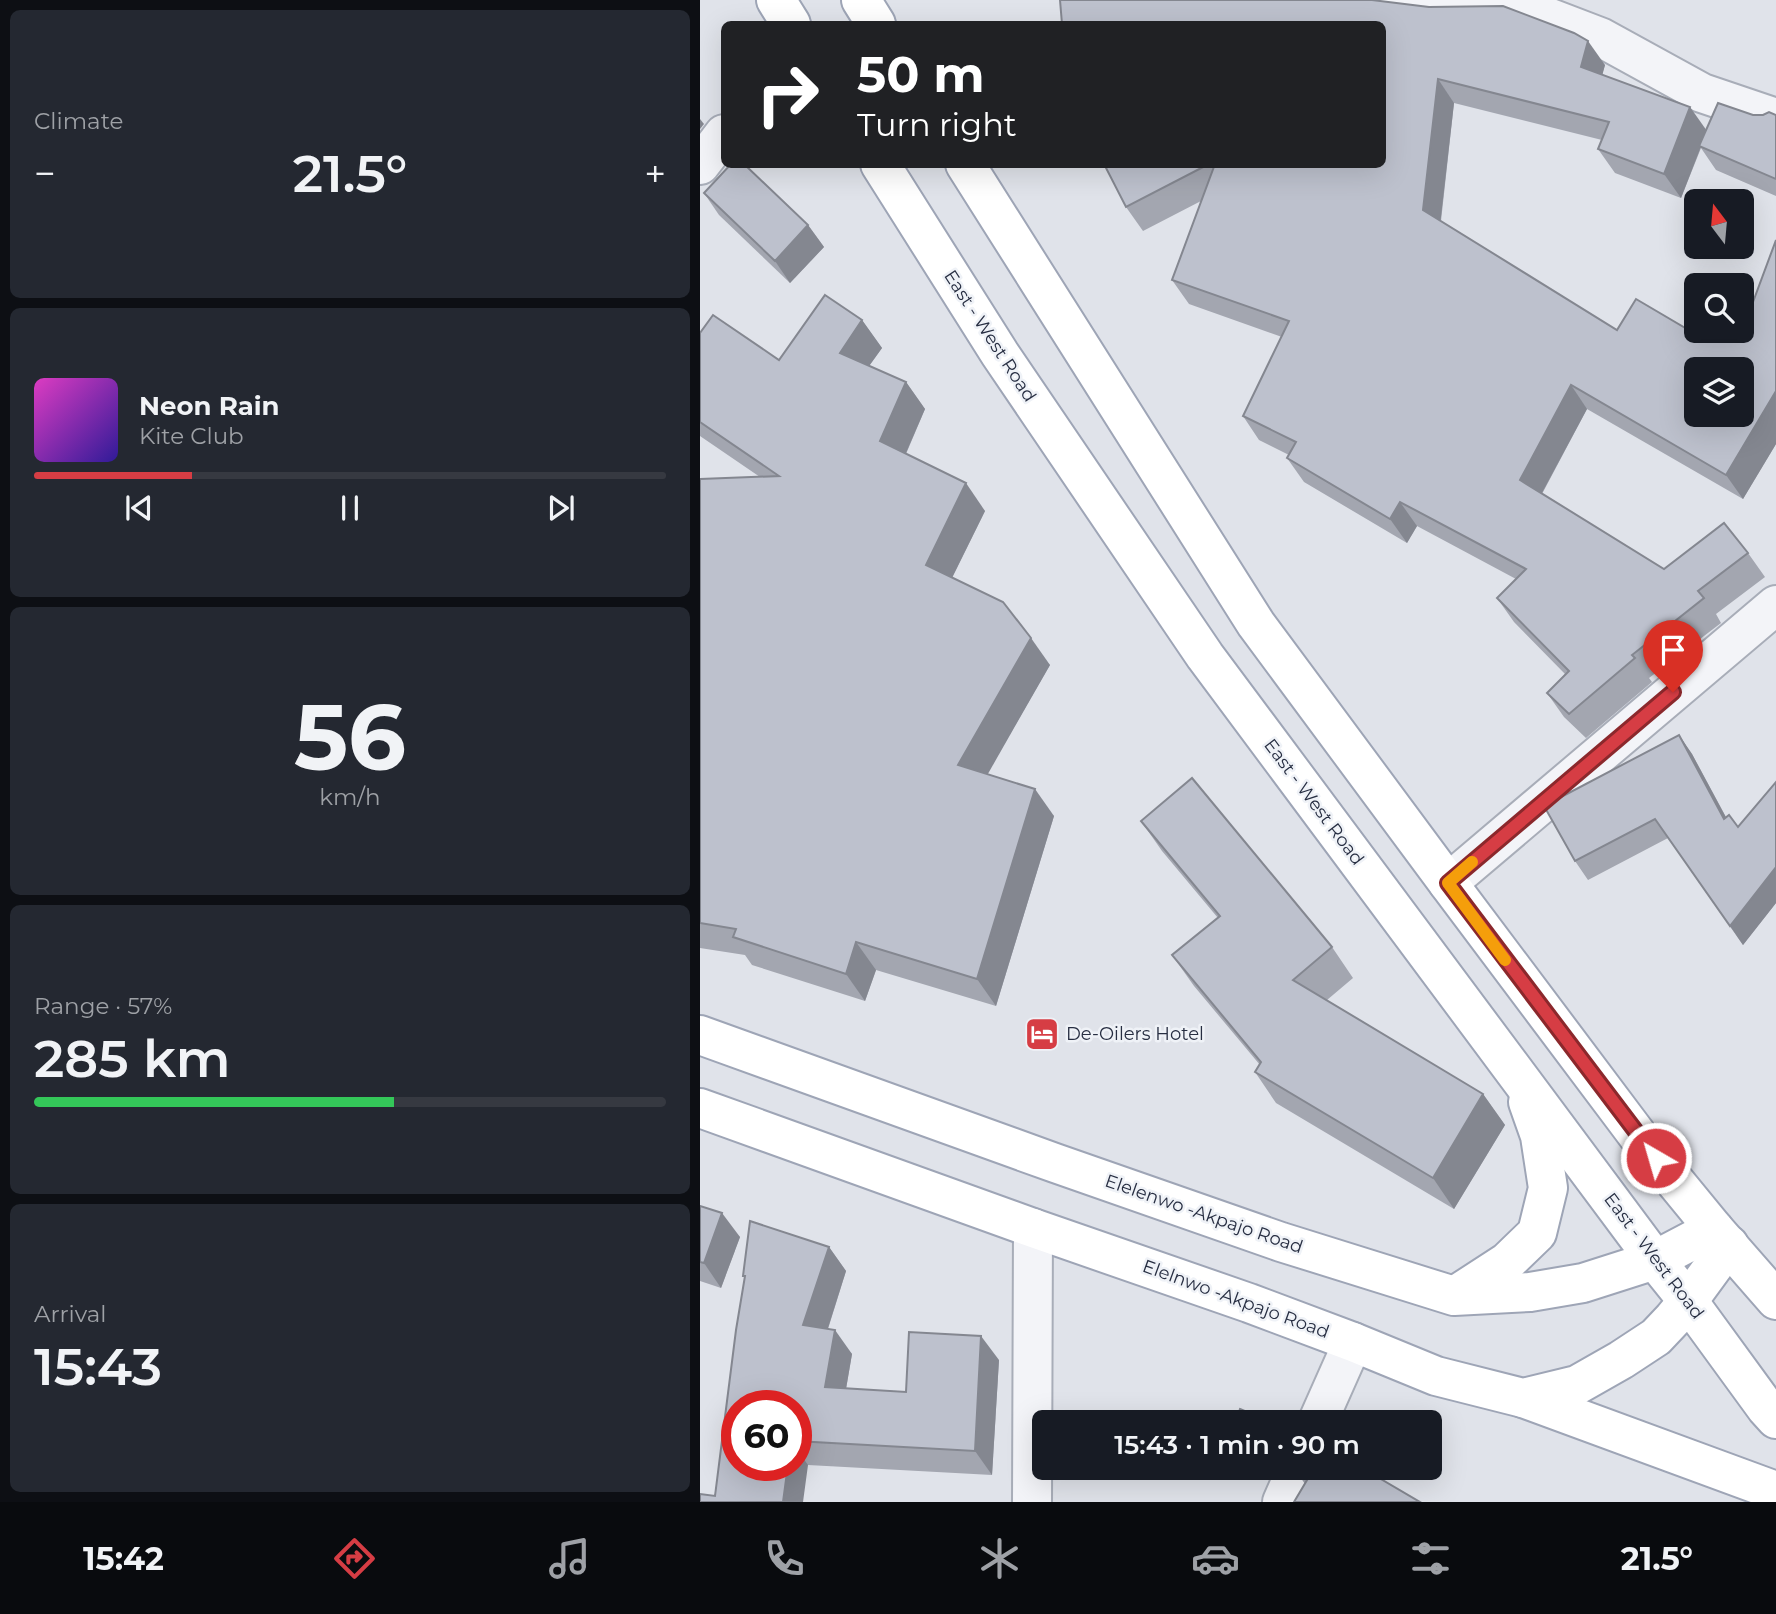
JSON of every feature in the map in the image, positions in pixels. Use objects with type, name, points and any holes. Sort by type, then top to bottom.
[{"type":"main road","points":[[776,0],[789,21]]},
{"type":"main road","points":[[861,0],[874,21]]},
{"type":"main road","name":"East - West Road","points":[[883,168],[1000,354],[1205,656],[1776,1419]]},
{"type":"main road","points":[[968,168],[1256,624],[1641,1140],[1776,1300]]},
{"type":"main road","name":"Elelenwo -Akpajo Road","points":[[700,1035],[1281,1242],[1454,1296],[1530,1293],[1583,1283],[1721,1237]]},
{"type":"main road","points":[[1454,1296],[1507,1262],[1537,1233],[1548,1188],[1540,1136],[1520,1077]]},
{"type":"main road","name":"Elelnwo -Akpajo Road","points":[[700,1108],[1249,1303],[1436,1376],[1523,1398],[1577,1385],[1656,1337],[1688,1301],[1721,1237]]},
{"type":"main road","points":[[1523,1398],[1776,1491]]},
{"type":"street","points":[[1371,0],[1524,8],[1600,37],[1702,93],[1776,118]]},
{"type":"street","points":[[700,165],[721,138]]},
{"type":"street","points":[[1448,883],[1776,605]]},
{"type":"street","points":[[1032,1502],[1033,1227]]},
{"type":"street","points":[[1323,1410],[1353,1342]]},
{"type":"street","points":[[1282,1502],[1292,1480]]},
{"type":"building","points":[[1060,0],[1372,0],[1429,7],[1503,6],[1588,41],[1581,67],[1690,107],[1664,174],[1598,149],[1609,122],[1438,79],[1423,210],[1617,330],[1636,299],[1684,327],[1684,343],[1754,343],[1754,299],[1776,240],[1776,391],[1726,475],[1571,385],[1520,480],[1664,569],[1724,523],[1748,553],[1698,591],[1704,598],[1632,655],[1635,658],[1569,714],[1547,693],[1569,671],[1497,598],[1526,569],[1400,502],[1390,519],[1287,458],[1296,442],[1243,416],[1289,321],[1172,280],[1214,168],[1386,168],[1386,21],[1062,21]]},
{"type":"building","points":[[1718,103],[1753,115],[1769,112],[1776,115],[1776,179],[1699,146]]},
{"type":"building","points":[[727,168],[748,168],[808,225],[775,261],[704,193]]},
{"type":"building","points":[[1106,168],[1201,168],[1126,207]]},
{"type":"building","points":[[825,295],[862,320],[840,353],[906,382],[880,441],[966,483],[926,565],[1003,602],[1031,638],[958,765],[1035,789],[977,979],[856,942],[846,974],[733,937],[736,929],[700,923],[700,479],[779,476],[700,422],[700,333],[713,315],[779,360]]},
{"type":"building","points":[[1679,735],[1724,819],[1729,815],[1738,827],[1776,782],[1776,867],[1730,926],[1655,819],[1575,861],[1544,806]]},
{"type":"building","points":[[1192,778],[1332,947],[1293,980],[1483,1094],[1433,1178],[1255,1072],[1261,1062],[1172,955],[1220,916],[1141,821]]},
{"type":"building","points":[[700,1206],[722,1213],[704,1263],[700,1262]]},
{"type":"building","points":[[750,1221],[829,1247],[803,1325],[835,1330],[825,1387],[906,1392],[909,1332],[981,1336],[975,1451],[812,1442],[812,1390],[728,1390]]},
{"type":"building","points":[[721,1449],[721,1481],[786,1481],[783,1502],[700,1502],[700,1494],[715,1496]]},
{"type":"building","points":[[1307,1480],[1382,1480],[1420,1502],[1294,1502]]},
{"type":"slow traffic","points":[[1472,862],[1448,883],[1505,960]]},
{"type":"place","name":"De-Oilers Hotel","points":[[1042,1034]]},
{"type":"route","points":[[1656,1158],[1448,883],[1673,692]]}]
